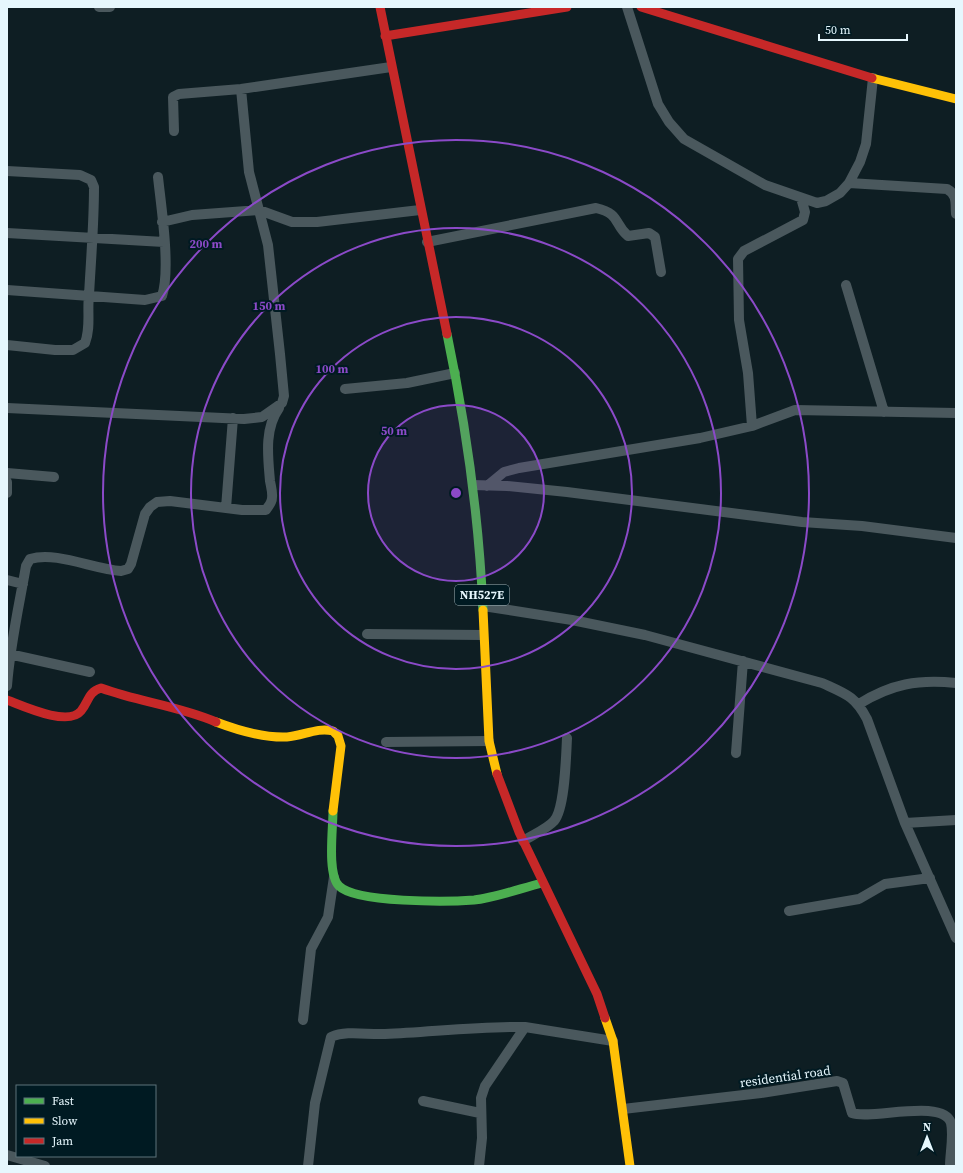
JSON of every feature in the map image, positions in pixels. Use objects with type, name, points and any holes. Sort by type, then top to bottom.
[{"type":"main road","name":"NH527E","points":[[380,7],[420,210],[455,373],[473,485],[483,606],[489,741],[500,784],[523,841],[597,994],[613,1041],[630,1166]]},
{"type":"main road","points":[[385,36],[567,7]]},
{"type":"main road","points":[[641,7],[873,78],[956,99]]},
{"type":"main road","points":[[7,700],[59,717],[69,717],[76,716],[81,711],[88,695],[94,689],[101,688],[198,714],[238,729],[248,731],[290,738],[320,730],[328,729],[335,731],[340,736],[341,746],[333,811],[332,865],[334,877],[339,886],[352,894],[411,900],[482,899],[542,883]]},
{"type":"street","points":[[99,7],[110,7]]},
{"type":"street","points":[[627,7],[658,104],[669,122],[684,138],[765,185],[817,203],[826,201],[840,193],[849,182],[860,162],[866,144],[873,78]]},
{"type":"street","points":[[174,131],[173,104],[174,98],[179,94],[241,89],[391,67]]},
{"type":"street","points":[[7,686],[9,654],[26,566],[30,559],[36,557],[52,558],[112,571],[121,571],[128,569],[131,564],[145,514],[150,506],[157,502],[170,501],[255,511],[266,510],[271,503],[272,494],[268,458],[268,437],[273,416],[282,404],[284,396],[268,246],[249,172],[241,89]]},
{"type":"street","points":[[7,171],[80,175],[91,180],[94,187],[94,239],[88,297],[89,332],[85,344],[73,350],[7,346]]},
{"type":"street","points":[[7,290],[145,300],[162,296],[165,287],[164,242],[158,177]]},
{"type":"street","points":[[849,182],[947,189],[953,192],[956,214]]},
{"type":"street","points":[[752,426],[748,373],[739,320],[738,259],[744,251],[803,220],[805,212],[801,198]]},
{"type":"street","points":[[427,242],[596,208],[606,210],[613,215],[628,236],[649,233],[654,237],[661,272]]},
{"type":"street","points":[[162,222],[192,215],[259,210],[292,222],[317,222],[420,210]]},
{"type":"street","points":[[7,232],[94,239],[164,242]]},
{"type":"street","points":[[846,285],[884,412]]},
{"type":"street","points":[[345,389],[407,383],[455,373]]},
{"type":"street","points":[[7,408],[233,418],[262,417],[282,404]]},
{"type":"street","points":[[487,486],[504,472],[519,468],[700,438],[752,426],[795,410],[956,413]]},
{"type":"street","points":[[226,508],[233,418]]},
{"type":"street","points":[[7,473],[54,477]]},
{"type":"street","points":[[7,482],[7,493]]},
{"type":"street","points":[[473,485],[567,492],[802,522],[862,526],[956,538]]},
{"type":"street","points":[[7,580],[23,584]]},
{"type":"street","points":[[483,606],[572,620],[645,635],[822,683],[848,695],[859,704],[867,720],[905,823],[956,938]]},
{"type":"street","points":[[367,634],[484,635]]},
{"type":"street","points":[[9,654],[90,672]]},
{"type":"street","points":[[736,753],[743,661]]},
{"type":"street","points":[[859,704],[879,691],[903,684],[944,681],[956,683]]},
{"type":"street","points":[[523,841],[554,821],[558,814],[561,803],[567,738]]},
{"type":"street","points":[[386,742],[489,741]]},
{"type":"street","points":[[905,823],[956,820]]},
{"type":"street","points":[[303,1020],[311,949],[328,917],[334,877]]},
{"type":"street","points":[[789,910],[859,899],[885,884],[930,878]]},
{"type":"street","points":[[308,1166],[315,1104],[331,1037],[344,1034],[377,1034],[486,1027],[526,1027],[613,1041]]},
{"type":"street","points":[[480,1166],[482,1138],[480,1113],[481,1098],[485,1086],[526,1027]]},
{"type":"street","name":"residential road","points":[[623,1109],[836,1081],[843,1083],[849,1109],[856,1115],[901,1111],[933,1111],[943,1114],[950,1121],[952,1129],[950,1166]]},
{"type":"street","points":[[423,1101],[480,1113]]},
{"type":"street","points":[[7,1155],[45,1166]]},
{"type":"traffic: fast","points":[[447,334],[471,471],[483,610]]},
{"type":"traffic: fast","points":[[333,811],[333,872],[335,880],[339,886],[349,892],[364,896],[403,900],[461,901],[490,897],[542,883]]},
{"type":"traffic: slow","points":[[872,78],[956,99]]},
{"type":"traffic: slow","points":[[483,610],[489,741],[497,774]]},
{"type":"traffic: slow","points":[[216,722],[251,733],[278,737],[287,737],[321,730],[333,731],[338,736],[341,746],[333,811]]},
{"type":"traffic: slow","points":[[605,1018],[613,1041],[630,1166]]},
{"type":"traffic: jam","points":[[380,7],[447,334]]},
{"type":"traffic: jam","points":[[385,36],[567,7]]},
{"type":"traffic: jam","points":[[641,7],[872,78]]},
{"type":"traffic: jam","points":[[7,700],[45,714],[66,717],[75,715],[81,711],[91,694],[101,688],[188,712],[216,722]]},
{"type":"traffic: jam","points":[[497,774],[519,832],[597,994],[605,1018]]}]
